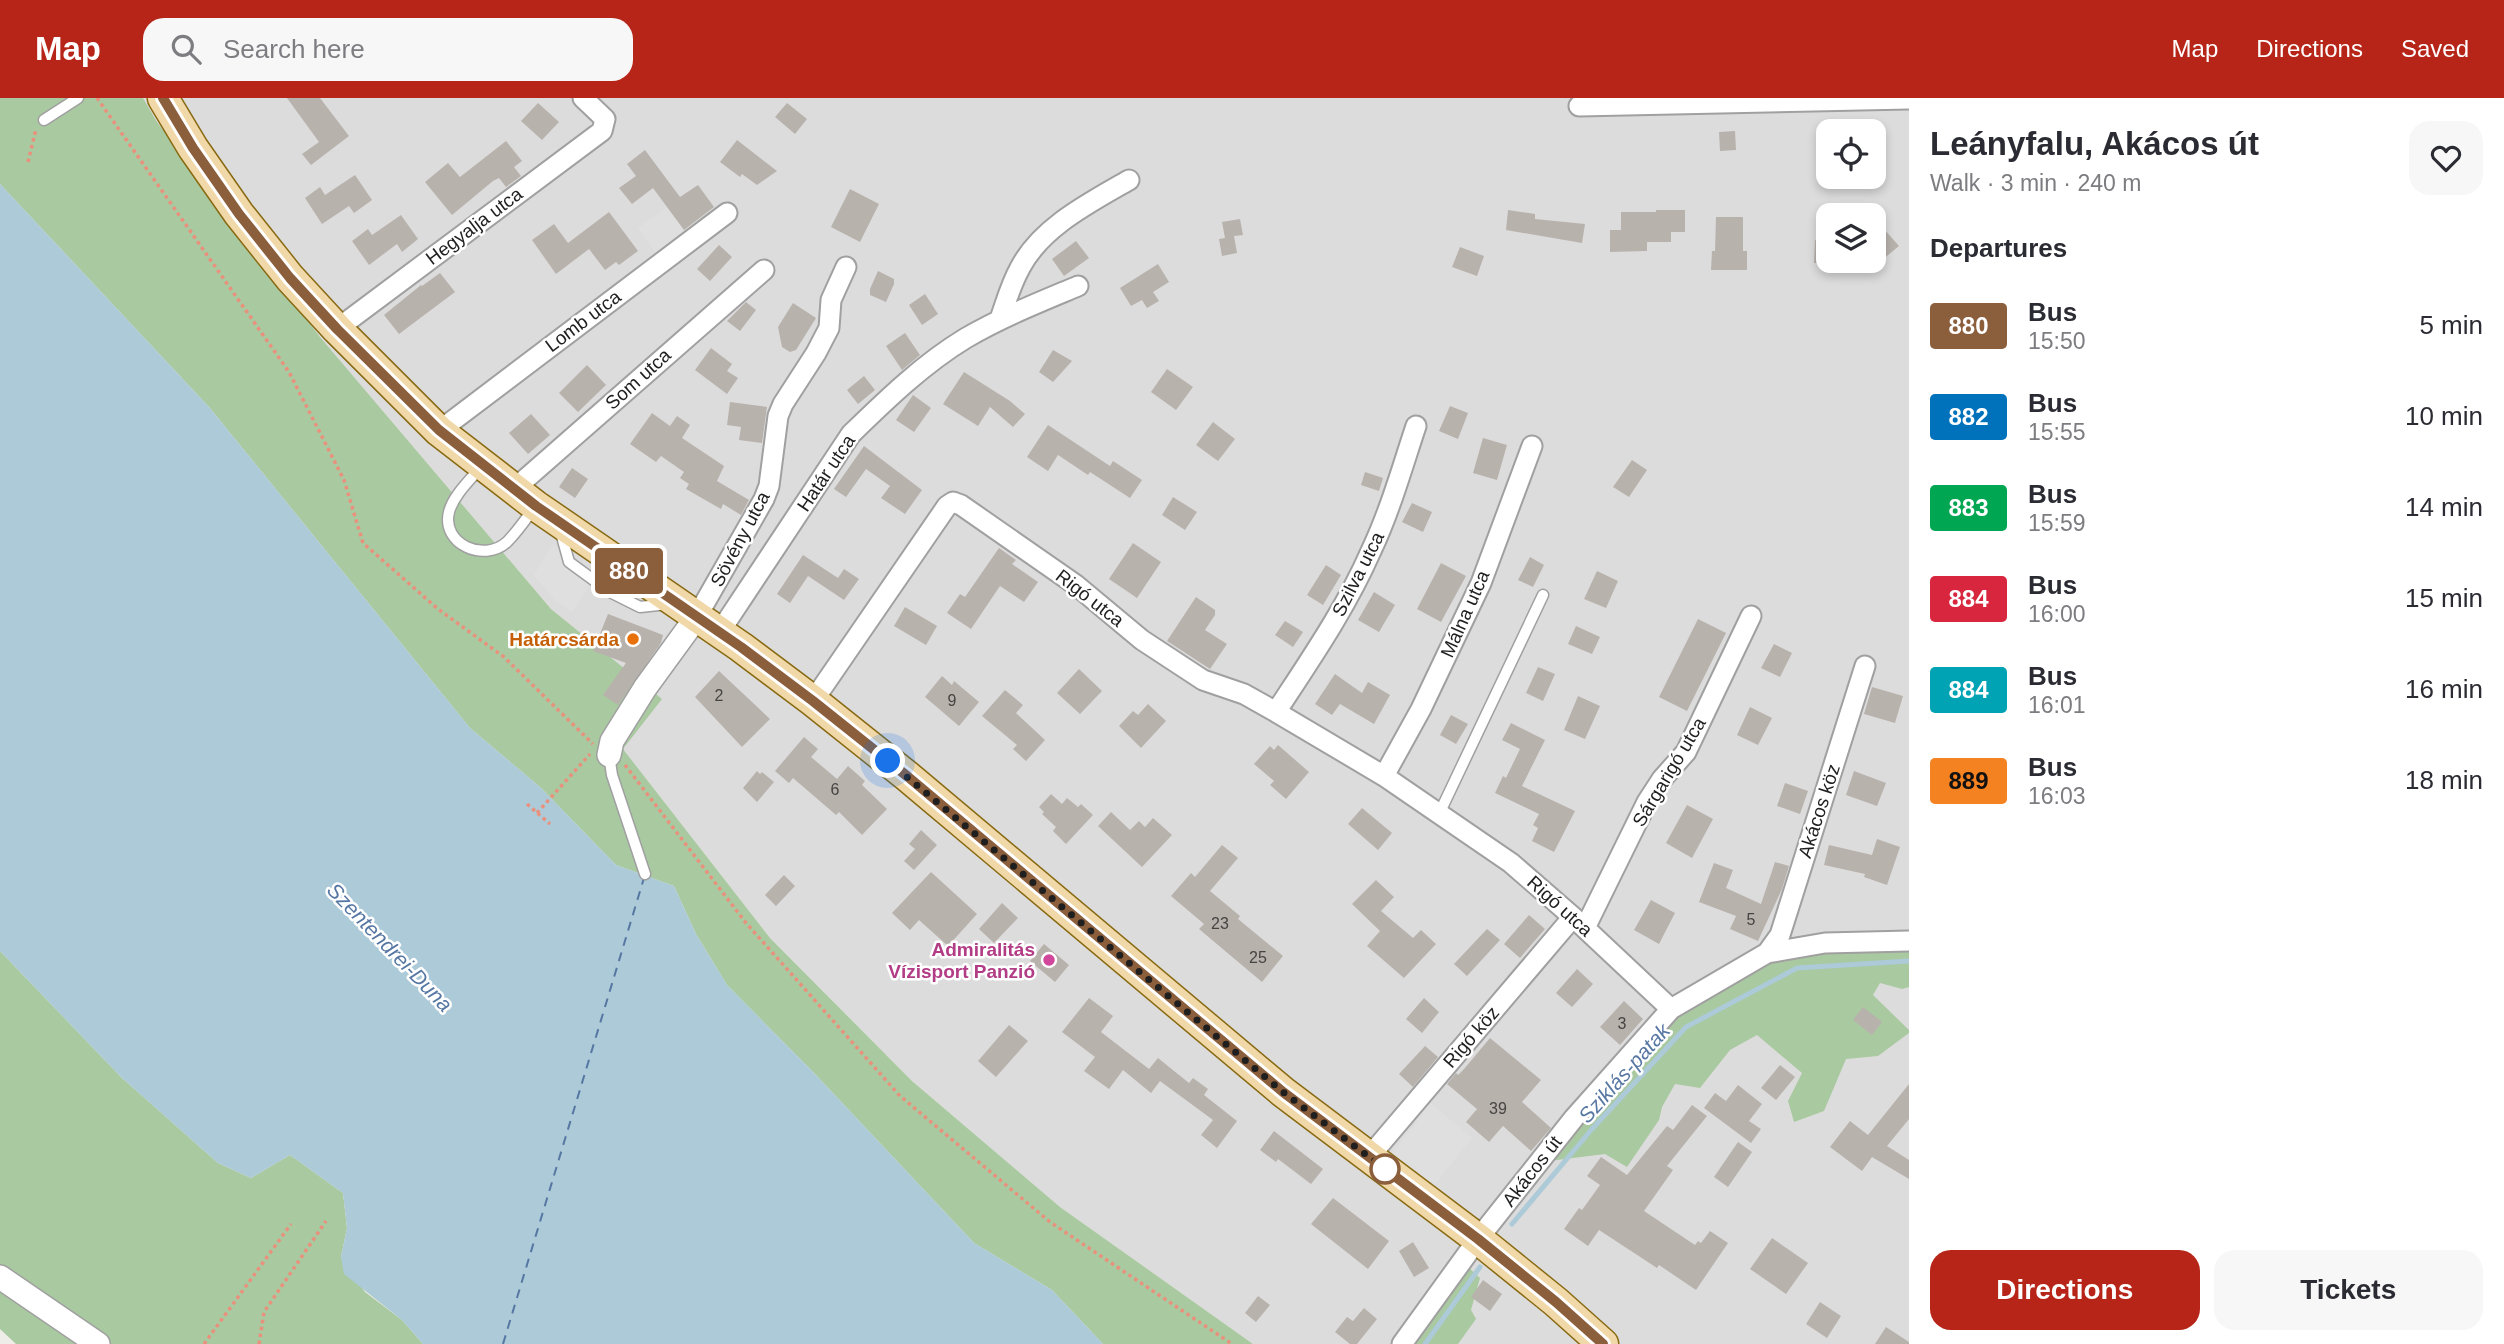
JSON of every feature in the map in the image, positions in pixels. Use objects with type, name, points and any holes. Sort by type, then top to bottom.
[{"type":"main road","points":[[163,98],[193,148],[239,214],[290,278],[337,329],[439,430],[536,506],[813,701],[907,776],[1283,1092],[1478,1239],[1603,1344]]},
{"type":"street","name":"Hegyalja utca","points":[[337,329],[602,131],[605,119],[583,98]]},
{"type":"street","points":[[1579,106],[1909,99]]},
{"type":"street","points":[[1000,319],[1011,286],[1032,249],[1066,220],[1129,180]]},
{"type":"street","name":"Lomb utca","points":[[439,430],[727,213]]},
{"type":"street","name":"Sövény utca","points":[[602,751],[612,741],[645,688],[697,618],[764,499],[769,486],[778,416],[829,328],[831,300],[846,267]]},
{"type":"street","name":"Som utca","points":[[536,506],[764,270]]},
{"type":"street","name":"Határ utca","points":[[697,618],[850,435],[896,391],[964,339],[1000,319],[1078,286]]},
{"type":"street","name":"Szilva utca","points":[[1276,712],[1335,619],[1370,554],[1385,519],[1416,426]]},
{"type":"street","name":"Málna utca","points":[[1384,776],[1426,698],[1481,583],[1532,446]]},
{"type":"street","name":"Rigó utca","points":[[813,701],[947,506],[953,502],[1065,578],[1142,640],[1203,680],[1244,694],[1384,776],[1511,863],[1579,922],[1671,1009]]},
{"type":"street","name":"Sárgarigó utca","points":[[1579,922],[1647,802],[1662,779],[1686,752],[1751,616]]},
{"type":"street","name":"Akácos köz","points":[[1766,953],[1780,935],[1864,666]]},
{"type":"street","name":"Rigó köz","points":[[1369,1157],[1579,922]]},
{"type":"street","name":"Akácos út","points":[[1402,1344],[1478,1239],[1574,1118],[1671,1009],[1766,953],[1825,943],[1909,941]]},
{"type":"street","points":[[0,1277],[98,1344]]},
{"type":"lane","points":[[44,120],[78,98]]},
{"type":"lane","points":[[482,465],[461,490],[449,511],[447,526],[457,541],[476,552],[490,551],[506,543],[536,506]]},
{"type":"lane","points":[[1439,814],[1543,595]]},
{"type":"lane","points":[[602,751],[645,874]]},
{"type":"path","points":[[97,98],[289,372],[344,481],[363,543],[438,609],[505,657],[602,751],[624,763],[755,934],[900,1096],[1050,1223],[1232,1344]]},
{"type":"path","points":[[28,162],[37,125],[44,120]]},
{"type":"path","points":[[537,813],[551,796],[602,751]]},
{"type":"path","points":[[527,804],[550,824]]},
{"type":"path","points":[[259,1344],[264,1312],[326,1221]]},
{"type":"path","points":[[204,1344],[291,1224]]},
{"type":"shaded area","points":[[143,98],[1909,98],[1909,1344],[1253,1344],[1060,1207],[912,1081],[770,938],[623,749],[661,699],[551,609],[320,337],[157,122]]},
{"type":"shaded area","points":[[667,207],[687,235],[658,256],[638,228]]},
{"type":"shaded area","points":[[553,544],[597,574],[572,612],[554,599],[534,575]]},
{"type":"shaded area","points":[[1421,1095],[1472,1138],[1424,1198],[1381,1166],[1418,1121],[1407,1112]]},
{"type":"green space","points":[[0,98],[143,98],[157,122],[320,337],[551,609],[662,699],[623,749],[770,938],[912,1081],[1060,1207],[1253,1344],[1103,1344],[1052,1290],[974,1243],[727,985],[696,934],[674,886],[616,865],[541,788],[470,728],[209,407],[0,184]]},
{"type":"green space","points":[[1909,949],[1909,987],[1902,989],[1880,983],[1873,995],[1909,1033],[1878,1056],[1846,1059],[1824,1111],[1794,1122],[1788,1101],[1802,1073],[1757,1035],[1730,1050],[1700,1088],[1675,1084],[1662,1107],[1659,1120],[1627,1167],[1605,1154],[1549,1161],[1589,1110],[1679,1015],[1763,966],[1793,956]]},
{"type":"green space","points":[[0,951],[122,1078],[218,1163],[251,1178],[290,1155],[343,1193],[347,1228],[341,1257],[365,1292],[402,1320],[423,1344],[16,1344],[0,1329]]},
{"type":"green space","points":[[1468,1267],[1480,1278],[1471,1310],[1476,1319],[1458,1344],[1412,1344]]},
{"type":"water","name":"Szentendrei-Duna","points":[[0,184],[209,407],[470,728],[541,788],[616,865],[674,886],[696,934],[727,985],[974,1243],[1052,1290],[1103,1344],[423,1344],[402,1320],[344,1274],[341,1257],[347,1228],[343,1193],[290,1155],[251,1178],[218,1163],[122,1078],[0,951]]},
{"type":"building","points":[[287,98],[320,98],[349,136],[311,165],[302,154],[319,142]]},
{"type":"building","points":[[538,103],[559,122],[542,140],[521,121]]},
{"type":"building","points":[[787,103],[807,119],[795,134],[775,117]]},
{"type":"building","points":[[1735,131],[1736,150],[1720,151],[1719,132]]},
{"type":"building","points":[[737,140],[777,171],[757,185],[742,174],[740,177],[720,162]]},
{"type":"building","points":[[506,141],[522,161],[514,167],[521,176],[506,187],[499,178],[493,181],[452,215],[425,182],[448,163],[460,177]]},
{"type":"building","points":[[645,150],[680,197],[698,185],[714,207],[684,230],[653,188],[632,204],[619,188],[636,176],[627,164]]},
{"type":"building","points":[[355,175],[372,200],[354,213],[349,206],[322,224],[305,198],[320,187],[325,195]]},
{"type":"building","points":[[850,189],[879,204],[860,242],[831,227]]},
{"type":"building","points":[[1508,210],[1535,214],[1535,219],[1585,224],[1582,243],[1506,230]]},
{"type":"building","points":[[1685,210],[1685,232],[1671,232],[1671,242],[1647,242],[1647,251],[1610,252],[1610,230],[1621,230],[1621,212]]},
{"type":"building","points":[[609,212],[638,251],[619,265],[616,262],[605,270],[589,249],[556,274],[532,240],[554,224],[568,243]]},
{"type":"building","points":[[401,215],[418,239],[402,252],[397,244],[369,265],[352,241],[368,229],[372,235]]},
{"type":"building","points":[[1716,217],[1743,217],[1743,251],[1747,251],[1747,270],[1711,270],[1712,251],[1715,251]]},
{"type":"building","points":[[1240,219],[1243,235],[1234,236],[1237,253],[1222,256],[1219,239],[1225,238],[1222,222]]},
{"type":"building","points":[[1886,231],[1899,246],[1886,257]]},
{"type":"building","points":[[1815,240],[1816,240],[1816,263]]},
{"type":"building","points":[[1076,241],[1089,258],[1064,276],[1052,259]]},
{"type":"building","points":[[719,245],[732,257],[710,281],[697,269]]},
{"type":"building","points":[[1460,247],[1484,256],[1477,276],[1452,267]]},
{"type":"building","points":[[1158,264],[1169,282],[1153,292],[1159,301],[1147,308],[1142,300],[1131,306],[1120,288]]},
{"type":"building","points":[[878,271],[894,279],[886,302],[870,295]]},
{"type":"building","points":[[440,273],[455,292],[399,334],[384,315]]},
{"type":"building","points":[[925,294],[938,314],[922,325],[909,305]]},
{"type":"building","points":[[746,302],[756,310],[740,331],[727,321]]},
{"type":"building","points":[[793,303],[816,318],[796,350],[790,352],[782,347],[778,327]]},
{"type":"building","points":[[905,333],[920,355],[902,370],[886,346]]},
{"type":"building","points":[[711,348],[732,364],[727,371],[738,378],[727,394],[695,370]]},
{"type":"building","points":[[1053,350],[1072,361],[1053,382],[1039,372]]},
{"type":"building","points":[[587,365],[606,385],[578,412],[559,393]]},
{"type":"building","points":[[1167,369],[1193,387],[1176,410],[1151,392]]},
{"type":"building","points":[[964,372],[1010,401],[1025,414],[1013,427],[990,407],[978,426],[943,404]]},
{"type":"building","points":[[864,376],[875,390],[858,404],[847,390]]},
{"type":"building","points":[[913,395],[931,408],[914,432],[896,420]]},
{"type":"building","points":[[730,402],[767,407],[762,443],[739,440],[741,427],[727,425]]},
{"type":"building","points":[[1450,406],[1468,413],[1458,439],[1439,431]]},
{"type":"building","points":[[652,413],[670,426],[677,416],[690,425],[682,438],[724,466],[717,481],[749,500],[741,515],[723,504],[721,509],[686,489],[689,484],[680,478],[684,472],[661,456],[656,462],[630,444]]},
{"type":"building","points":[[531,414],[550,435],[528,454],[509,433]]},
{"type":"building","points":[[1213,422],[1235,439],[1218,461],[1196,445]]},
{"type":"building","points":[[1048,425],[1110,466],[1113,461],[1142,480],[1130,498],[1058,455],[1048,471],[1027,457]]},
{"type":"building","points":[[1483,438],[1507,445],[1497,480],[1473,473]]},
{"type":"building","points":[[864,446],[922,490],[905,514],[881,498],[890,486],[866,469],[846,497],[834,489]]},
{"type":"building","points":[[1632,460],[1647,470],[1629,497],[1613,487]]},
{"type":"building","points":[[572,468],[588,479],[575,498],[559,487]]},
{"type":"building","points":[[1365,472],[1383,478],[1379,491],[1361,485]]},
{"type":"building","points":[[1173,497],[1197,512],[1185,530],[1162,515]]},
{"type":"building","points":[[1412,503],[1432,512],[1423,532],[1402,522]]},
{"type":"building","points":[[1133,543],[1161,562],[1137,598],[1109,579]]},
{"type":"building","points":[[999,548],[1016,560],[1012,564],[1038,582],[1024,602],[1000,586],[971,629],[947,613],[960,594],[965,597]]},
{"type":"building","points":[[803,555],[838,578],[844,569],[859,579],[844,600],[808,576],[790,603],[777,594]]},
{"type":"building","points":[[1530,557],[1544,565],[1533,587],[1518,580]]},
{"type":"building","points":[[1441,563],[1466,576],[1441,622],[1417,609]]},
{"type":"building","points":[[1326,565],[1341,575],[1323,605],[1307,595]]},
{"type":"building","points":[[1597,571],[1618,581],[1606,608],[1584,599]]},
{"type":"building","points":[[1374,592],[1395,605],[1379,632],[1358,620]]},
{"type":"building","points":[[1196,597],[1215,610],[1215,615],[1205,630],[1227,644],[1210,669],[1167,641]]},
{"type":"building","points":[[905,607],[937,626],[926,645],[894,626]]},
{"type":"building","points":[[608,614],[663,635],[661,643],[618,705],[603,695],[626,663],[593,651]]},
{"type":"building","points":[[1698,619],[1726,633],[1687,711],[1659,697]]},
{"type":"building","points":[[1285,621],[1303,632],[1293,647],[1275,635]]},
{"type":"building","points":[[1576,626],[1600,637],[1592,654],[1568,644]]},
{"type":"building","points":[[1774,644],[1792,653],[1780,677],[1761,668]]},
{"type":"building","points":[[1538,667],[1555,674],[1543,701],[1526,693]]},
{"type":"building","points":[[1079,669],[1102,691],[1080,714],[1057,693]]},
{"type":"building","points":[[719,671],[770,719],[742,747],[695,697]]},
{"type":"building","points":[[1335,674],[1362,693],[1368,682],[1390,695],[1374,724],[1340,704],[1332,715],[1315,704]]},
{"type":"building","points":[[942,676],[952,685],[954,681],[979,702],[959,726],[925,697]]},
{"type":"building","points":[[1872,687],[1903,696],[1895,723],[1864,714]]},
{"type":"building","points":[[1005,690],[1023,705],[1016,713],[1045,740],[1026,761],[1013,749],[1017,745],[982,716]]},
{"type":"building","points":[[1578,696],[1600,706],[1585,739],[1564,730]]},
{"type":"building","points":[[1148,704],[1166,721],[1141,748],[1119,726],[1133,711],[1138,715]]},
{"type":"building","points":[[1750,707],[1772,718],[1758,745],[1737,735]]},
{"type":"building","points":[[1451,715],[1468,724],[1456,744],[1440,735]]},
{"type":"building","points":[[1511,723],[1545,740],[1522,786],[1575,811],[1554,852],[1532,841],[1538,828],[1533,825],[1539,814],[1495,793],[1503,776],[1506,778],[1520,749],[1502,740]]},
{"type":"building","points":[[804,737],[818,749],[811,757],[837,779],[848,766],[865,781],[862,785],[887,809],[862,835],[839,812],[836,815],[793,778],[789,783],[775,771]]},
{"type":"building","points":[[1278,745],[1309,772],[1286,799],[1270,785],[1274,781],[1254,764],[1270,746],[1274,750]]},
{"type":"building","points":[[757,771],[774,782],[757,802],[743,788]]},
{"type":"building","points":[[1854,771],[1886,783],[1877,806],[1846,795]]},
{"type":"building","points":[[1785,783],[1808,791],[1800,814],[1777,806]]},
{"type":"building","points":[[1051,794],[1062,804],[1067,798],[1078,807],[1081,804],[1093,815],[1066,844],[1053,831],[1056,827],[1042,814],[1044,812],[1039,807]]},
{"type":"building","points":[[1687,805],[1713,819],[1692,858],[1666,843]]},
{"type":"building","points":[[1362,808],[1392,833],[1378,850],[1348,824]]},
{"type":"building","points":[[1111,812],[1130,830],[1139,821],[1145,827],[1153,818],[1172,835],[1142,867],[1098,826]]},
{"type":"building","points":[[921,830],[937,845],[914,870],[904,861],[915,849],[909,844]]},
{"type":"building","points":[[1877,839],[1900,847],[1887,885],[1864,877],[1865,874],[1824,865],[1829,845],[1872,855]]},
{"type":"building","points":[[1222,845],[1238,858],[1210,891],[1240,916],[1238,919],[1283,956],[1262,982],[1199,929],[1204,924],[1171,896],[1191,873],[1195,877]]},
{"type":"building","points":[[1775,862],[1789,866],[1782,889],[1758,941],[1730,929],[1736,916],[1699,902],[1714,863],[1733,870],[1726,888],[1761,904]]},
{"type":"building","points":[[931,872],[977,914],[948,946],[919,920],[910,930],[892,913]]},
{"type":"building","points":[[784,875],[795,886],[776,906],[765,895]]},
{"type":"building","points":[[1376,880],[1394,897],[1381,911],[1413,938],[1421,930],[1436,944],[1404,978],[1367,946],[1380,931],[1352,904]]},
{"type":"building","points":[[1651,900],[1675,913],[1659,944],[1634,930]]},
{"type":"building","points":[[1002,903],[1018,918],[994,943],[979,929]]},
{"type":"building","points":[[1529,915],[1545,929],[1520,958],[1504,944]]},
{"type":"building","points":[[1487,929],[1500,940],[1467,976],[1454,964]]},
{"type":"building","points":[[1044,944],[1069,965],[1055,982],[1030,961]]},
{"type":"building","points":[[1577,969],[1593,984],[1572,1007],[1556,993]]},
{"type":"building","points":[[1089,998],[1113,1016],[1101,1032],[1149,1069],[1158,1058],[1189,1083],[1193,1078],[1208,1089],[1204,1095],[1237,1121],[1217,1148],[1201,1135],[1213,1120],[1160,1081],[1151,1093],[1123,1070],[1109,1089],[1084,1071],[1095,1057],[1062,1032]]},
{"type":"building","points":[[1424,998],[1439,1012],[1422,1033],[1406,1019]]},
{"type":"building","points":[[1624,1001],[1643,1019],[1620,1045],[1600,1027]]},
{"type":"building","points":[[1863,1007],[1882,1022],[1872,1035],[1853,1020]]},
{"type":"building","points":[[1009,1025],[1028,1041],[996,1077],[978,1061]]},
{"type":"building","points":[[1490,1038],[1541,1080],[1522,1102],[1551,1128],[1531,1151],[1503,1126],[1489,1142],[1466,1122],[1477,1109],[1447,1084],[1456,1073],[1458,1075],[1464,1069]]},
{"type":"building","points":[[1425,1046],[1438,1057],[1413,1087],[1399,1074]]},
{"type":"building","points":[[1780,1065],[1795,1077],[1776,1100],[1761,1088]]},
{"type":"building","points":[[1909,1084],[1909,1119],[1887,1146],[1909,1160],[1909,1179],[1872,1157],[1862,1171],[1830,1147],[1850,1121],[1868,1135]]},
{"type":"building","points":[[1738,1085],[1762,1104],[1749,1121],[1761,1129],[1751,1143],[1704,1108],[1715,1093],[1726,1101]]},
{"type":"building","points":[[1692,1105],[1707,1116],[1667,1166],[1673,1170],[1644,1211],[1695,1245],[1698,1241],[1701,1243],[1710,1231],[1728,1243],[1696,1290],[1599,1230],[1588,1246],[1564,1229],[1600,1185],[1587,1176],[1601,1157],[1627,1175],[1667,1126],[1673,1130]]},
{"type":"building","points":[[1274,1131],[1323,1169],[1311,1184],[1278,1159],[1276,1162],[1260,1150]]},
{"type":"building","points":[[1738,1142],[1752,1152],[1728,1187],[1714,1177]]},
{"type":"building","points":[[1333,1198],[1389,1241],[1368,1269],[1311,1224]]},
{"type":"building","points":[[1772,1238],[1808,1263],[1786,1294],[1750,1269]]},
{"type":"building","points":[[1413,1242],[1429,1268],[1414,1277],[1399,1251]]},
{"type":"building","points":[[1483,1280],[1502,1294],[1490,1311],[1471,1297]]},
{"type":"building","points":[[1258,1296],[1270,1305],[1256,1322],[1245,1313]]},
{"type":"building","points":[[1820,1302],[1841,1316],[1827,1338],[1806,1324]]},
{"type":"building","points":[[1364,1308],[1377,1319],[1357,1344],[1350,1344],[1335,1332],[1347,1317],[1353,1321]]},
{"type":"building","points":[[1886,1327],[1909,1342],[1909,1344],[1875,1344]]},
{"type":"waterway","name":"Sziklás-patak","points":[[1512,1224],[1592,1129],[1686,1027],[1797,968],[1909,961]]},
{"type":"waterway","name":"Sziklás-patak","points":[[1425,1344],[1480,1267]]},
{"type":"ferry route","points":[[503,1344],[644,878]]},
{"type":"bus line","name":"880","points":[[163,98],[193,148],[239,214],[290,278],[337,329],[439,430],[536,506],[741,647],[813,701],[907,776],[1283,1092],[1478,1239],[1603,1344]]},
{"type":"place","name":"Határcsárda","points":[[633,639]]},
{"type":"place","name":"Admiralitás Vízisport Panzió","points":[[1049,960]]},
{"type":"route","points":[[888,761],[1283,1092],[1385,1169]]}]
